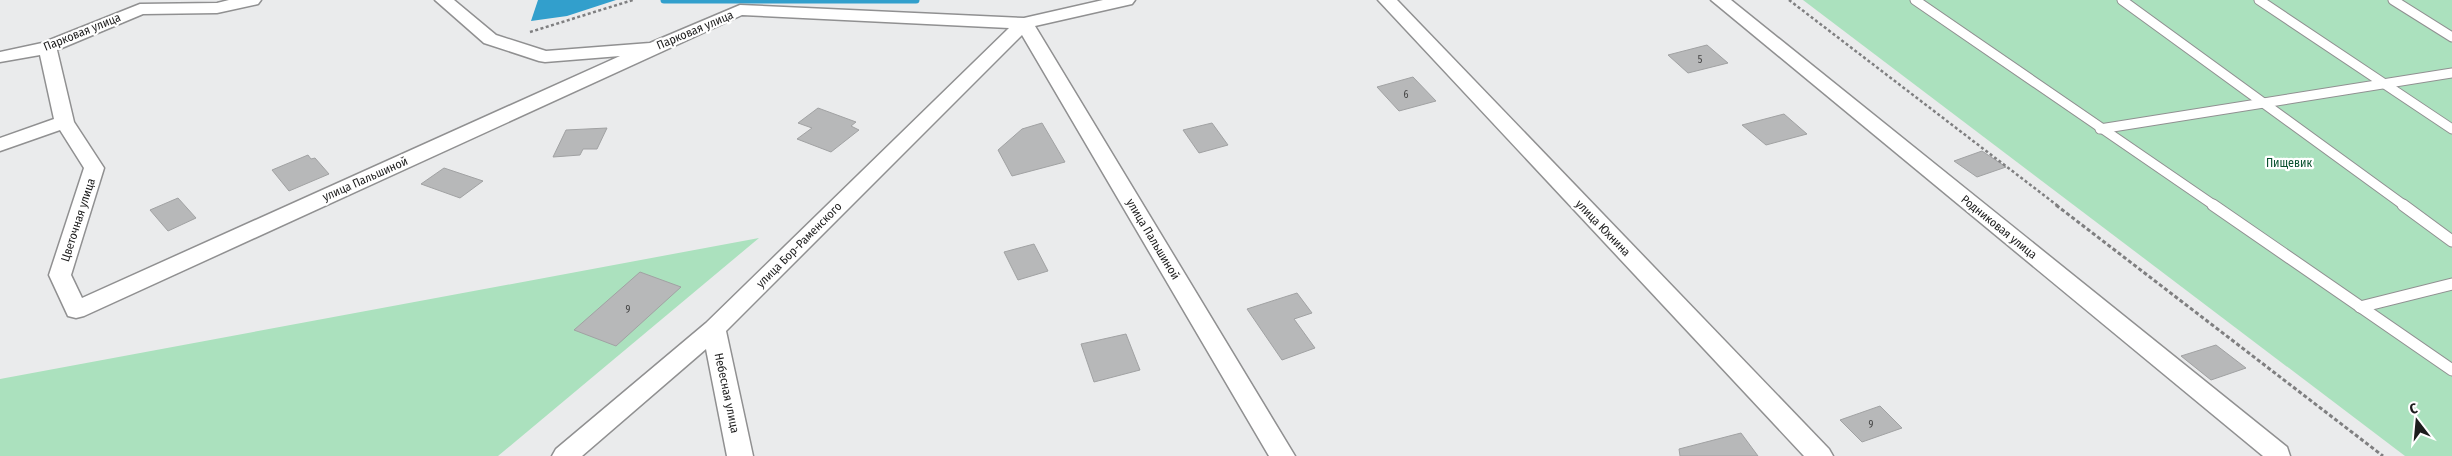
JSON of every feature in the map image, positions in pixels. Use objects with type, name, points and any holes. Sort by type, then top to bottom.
[{"type":"street","name":"Парковая улица","points":[[0,57],[47,48],[140,9],[217,8],[252,0]]},
{"type":"street","name":"Парковая улица","points":[[444,0],[490,40],[544,57],[653,48],[740,10],[1024,23],[1126,0]]},
{"type":"street","name":"улица Юхнина","points":[[1387,0],[1820,456]]},
{"type":"street","name":"Родниковая улица","points":[[1720,0],[2278,454]]},
{"type":"street","name":"улица Пальшиной","points":[[1024,23],[1282,456]]},
{"type":"street","name":"улица Бор-Раменского","points":[[565,456],[714,329],[1024,23]]},
{"type":"street","name":"Цветочная улица","points":[[47,48],[64,122],[94,168],[60,275],[76,310]]},
{"type":"street","name":"улица Пальшиной","points":[[76,310],[653,48]]},
{"type":"street","points":[[0,146],[64,122]]},
{"type":"street","name":"Небесная улица","points":[[714,329],[740,456]]},
{"type":"lane","points":[[1915,0],[2452,370]]},
{"type":"lane","points":[[2122,0],[2452,241]]},
{"type":"lane","points":[[2259,0],[2452,129]]},
{"type":"lane","points":[[2393,0],[2452,37]]},
{"type":"lane","points":[[2100,128],[2452,73]]},
{"type":"lane","points":[[2360,307],[2452,284]]},
{"type":"path","points":[[539,30],[633,0]]},
{"type":"path","points":[[1789,0],[2383,456]]},
{"type":"green space","name":"Пищевик","points":[[1803,0],[2452,0],[2452,456],[2405,456]]},
{"type":"green space","points":[[759,238],[498,456],[0,456],[0,379]]},
{"type":"water","points":[[538,0],[616,0],[567,16],[531,21]]},
{"type":"building","points":[[1707,45],[1728,63],[1688,73],[1668,55]]},
{"type":"building","points":[[1413,77],[1436,101],[1399,111],[1377,87]]},
{"type":"building","points":[[818,108],[856,122],[851,126],[859,130],[831,152],[797,139],[812,128],[798,123]]},
{"type":"building","points":[[1784,114],[1807,134],[1766,145],[1742,125]]},
{"type":"building","points":[[1042,123],[1065,162],[1012,176],[998,150],[1022,129]]},
{"type":"building","points":[[1212,123],[1228,145],[1199,153],[1183,130]]},
{"type":"building","points":[[607,128],[597,149],[583,149],[580,155],[553,157],[566,130]]},
{"type":"building","points":[[1982,151],[2006,167],[1977,177],[1954,161]]},
{"type":"building","points":[[308,155],[311,159],[315,158],[329,174],[289,191],[272,170]]},
{"type":"building","points":[[444,168],[483,181],[460,198],[421,184]]},
{"type":"building","points":[[178,198],[196,218],[168,231],[150,210]]},
{"type":"building","points":[[1034,244],[1048,271],[1018,280],[1004,252]]},
{"type":"building","points":[[640,272],[681,287],[616,346],[574,330]]},
{"type":"building","points":[[1297,293],[1312,313],[1294,319],[1315,348],[1282,360],[1247,309]]},
{"type":"building","points":[[1126,334],[1140,370],[1094,382],[1081,344]]},
{"type":"building","points":[[2216,345],[2246,368],[2211,380],[2181,356]]},
{"type":"building","points":[[1880,406],[1902,428],[1862,442],[1840,420]]},
{"type":"building","points":[[1741,433],[1758,456],[1680,456],[1679,449]]},
{"type":"waterway","points":[[664,0],[916,0]]}]
